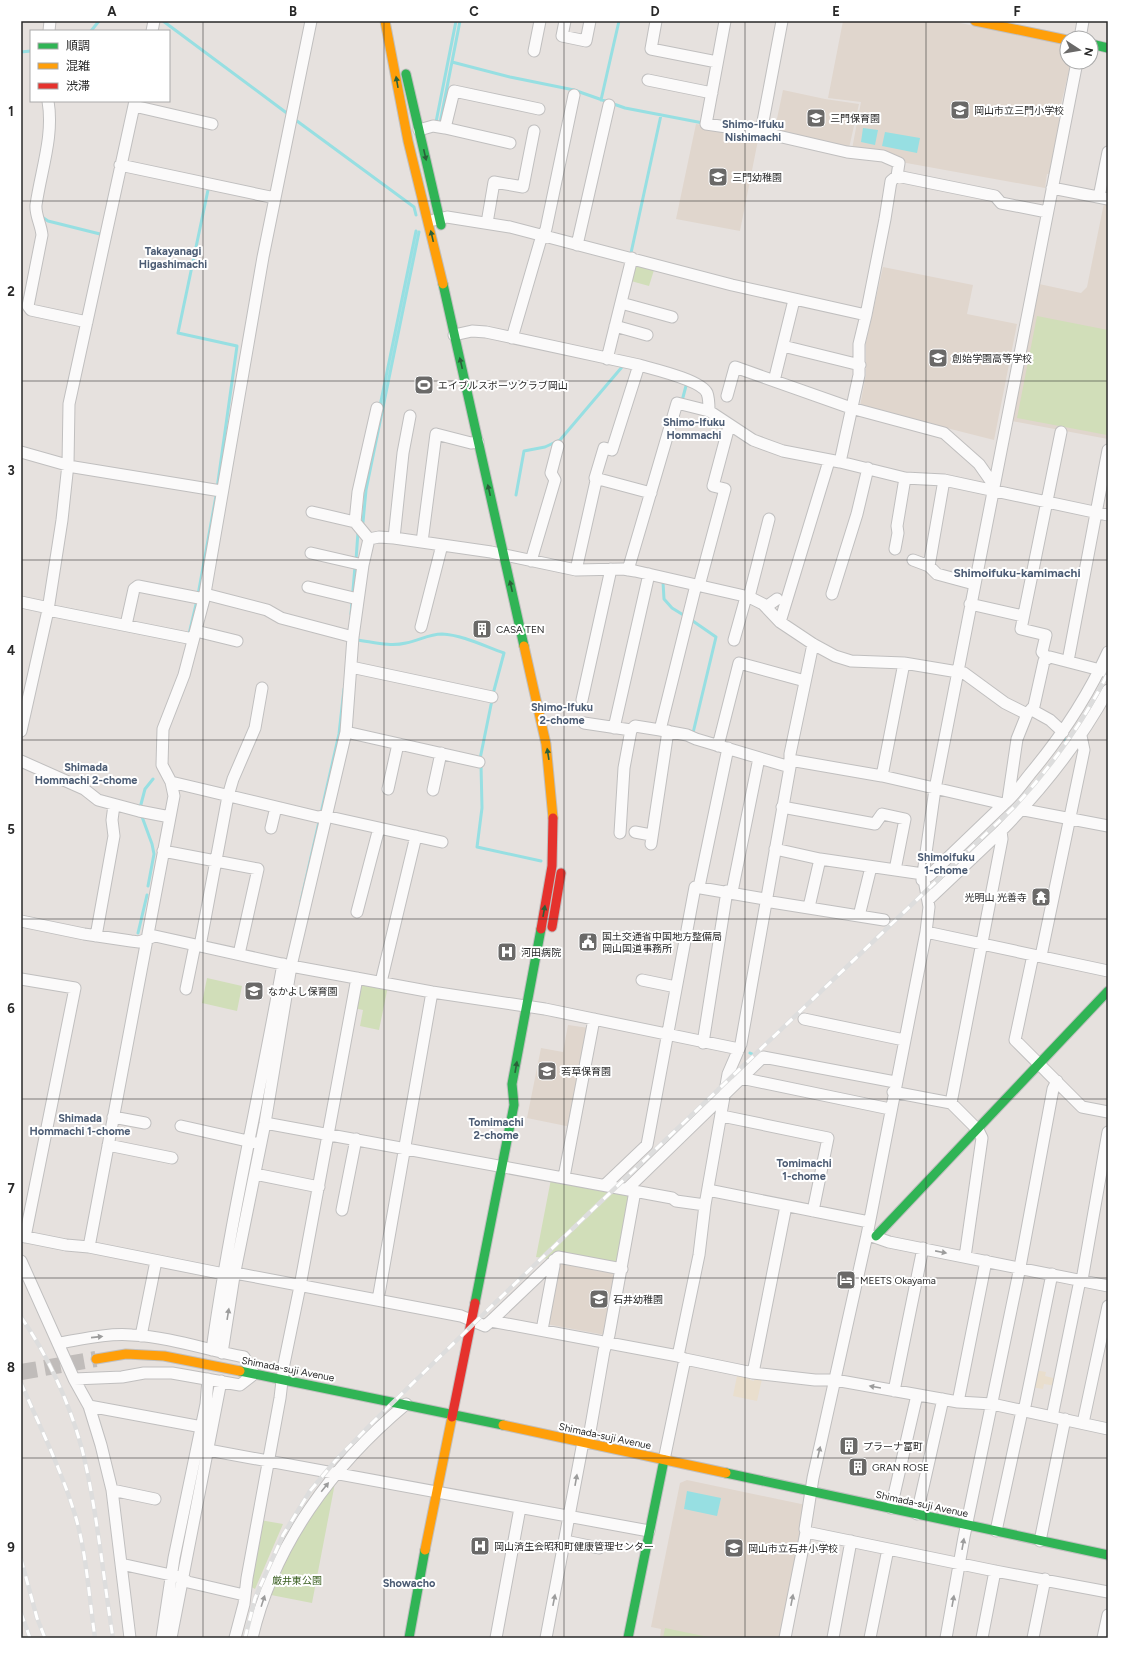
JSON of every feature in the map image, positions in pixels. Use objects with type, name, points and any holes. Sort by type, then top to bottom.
[{"type":"street","points":[[89,1247],[174,796],[171,782],[162,765],[163,729],[184,675],[194,635],[218,491],[263,257],[311,21]]},
{"type":"street","points":[[385,21],[408,141],[434,220],[444,236]]},
{"type":"street","points":[[534,51],[540,21]]},
{"type":"street","points":[[565,21],[562,36],[586,41],[590,21]]},
{"type":"street","points":[[656,21],[651,49],[717,62]]},
{"type":"street","points":[[725,21],[706,124],[761,132],[847,152],[884,156],[899,163],[896,176],[891,181],[866,315],[859,344],[860,365],[851,408],[780,622]]},
{"type":"street","points":[[761,132],[782,21]]},
{"type":"street","points":[[978,21],[1059,38]]},
{"type":"street","points":[[391,47],[401,45]]},
{"type":"street","points":[[404,61],[419,130],[444,290],[462,333],[465,382],[484,440],[493,507],[513,557],[517,613],[531,672],[552,775],[552,866],[532,977],[533,1010]]},
{"type":"street","points":[[785,1638],[806,1532],[804,1530],[811,1490],[835,1380],[872,1236],[869,1222],[894,1087],[926,932],[928,900],[922,877],[935,789],[1075,70]]},
{"type":"street","points":[[648,80],[712,93]]},
{"type":"street","points":[[408,84],[408,109],[414,140],[408,141]]},
{"type":"street","points":[[445,128],[454,90],[539,109]]},
{"type":"street","points":[[512,338],[544,235],[574,95]]},
{"type":"street","points":[[48,102],[49,120],[46,161],[36,212],[42,228],[42,235],[28,306],[31,310],[87,322]]},
{"type":"street","points":[[21,731],[49,609],[62,520],[68,464],[69,404],[120,165],[135,103],[212,124]]},
{"type":"street","points":[[577,245],[609,105]]},
{"type":"street","points":[[419,130],[433,126],[510,143]]},
{"type":"street","points":[[486,223],[494,182],[523,187],[534,131]]},
{"type":"street","points":[[1052,188],[1104,198],[1108,152]]},
{"type":"street","points":[[120,165],[275,198]]},
{"type":"street","points":[[896,176],[995,196],[1001,203],[1047,212]]},
{"type":"street","points":[[434,220],[447,217],[486,223],[544,235],[577,245],[794,300],[799,299],[866,315]]},
{"type":"street","points":[[607,359],[632,258]]},
{"type":"street","points":[[444,290],[455,287]]},
{"type":"street","points":[[774,381],[794,300]]},
{"type":"street","points":[[621,303],[672,317]]},
{"type":"street","points":[[615,326],[647,335]]},
{"type":"street","points":[[462,333],[479,331],[638,366],[688,380],[705,390],[708,394],[709,411]]},
{"type":"street","points":[[783,346],[860,365]]},
{"type":"street","points":[[576,570],[596,480],[595,478],[604,448],[612,450],[638,366]]},
{"type":"street","points":[[727,396],[735,367],[851,408],[944,433],[979,464],[993,487]]},
{"type":"street","points":[[465,382],[476,380]]},
{"type":"street","points":[[628,570],[677,403],[709,411],[729,426],[764,445],[868,468],[905,478],[944,480],[993,487],[1048,502],[1108,515]]},
{"type":"street","points":[[217,1352],[229,1275],[255,1143],[265,1065],[322,816],[346,732],[351,667],[350,636],[361,529],[358,492],[377,408]]},
{"type":"street","points":[[394,538],[402,453],[410,416]]},
{"type":"street","points":[[635,832],[651,839],[664,730],[688,618],[725,489],[713,486],[729,426]]},
{"type":"street","points":[[1047,658],[1042,652],[1046,635],[1021,629],[1061,432]]},
{"type":"street","points":[[422,542],[436,434],[471,443],[484,440]]},
{"type":"street","points":[[531,561],[555,480],[551,473],[558,446]]},
{"type":"street","points":[[1068,661],[1108,450]]},
{"type":"street","points":[[21,452],[68,464],[218,491]]},
{"type":"street","points":[[832,594],[857,514],[868,468]]},
{"type":"street","points":[[595,478],[651,493]]},
{"type":"street","points":[[895,549],[905,478]]},
{"type":"street","points":[[928,566],[944,480]]},
{"type":"street","points":[[493,507],[504,505]]},
{"type":"street","points":[[312,512],[361,529],[379,537],[442,545],[513,557],[576,570],[628,570],[747,597],[756,600],[766,607],[780,622],[813,644],[835,656],[852,661],[904,664],[964,673],[1005,703],[1050,720],[1063,732]]},
{"type":"street","points":[[734,640],[769,519]]},
{"type":"street","points":[[421,627],[442,545]]},
{"type":"street","points":[[311,553],[358,564]]},
{"type":"street","points":[[913,560],[928,566],[937,574],[974,584]]},
{"type":"street","points":[[582,700],[611,569]]},
{"type":"street","points":[[614,728],[649,574]]},
{"type":"street","points":[[126,625],[134,589],[138,586],[268,610],[281,618],[350,636]]},
{"type":"street","points":[[308,587],[354,598]]},
{"type":"street","points":[[766,607],[777,599]]},
{"type":"street","points":[[21,602],[126,625],[237,641]]},
{"type":"street","points":[[970,604],[1024,616]]},
{"type":"street","points":[[517,613],[527,610]]},
{"type":"street","points":[[628,1638],[664,1460],[699,1255],[705,1205],[730,1068],[739,1049],[790,763],[813,644]]},
{"type":"street","points":[[775,849],[820,859],[895,870],[922,877],[930,875],[1006,803],[1063,732],[1104,671],[1108,652]]},
{"type":"street","points":[[1006,803],[1017,739],[1030,712],[1044,661],[1050,657],[1104,671]]},
{"type":"street","points":[[699,887],[739,663],[805,681]]},
{"type":"street","points":[[882,776],[904,664]]},
{"type":"street","points":[[351,667],[492,697]]},
{"type":"street","points":[[531,672],[541,670]]},
{"type":"street","points":[[186,989],[198,945],[228,796],[240,760],[255,728],[262,688]]},
{"type":"street","points":[[928,900],[1001,831],[1046,782],[1081,736],[1108,690]]},
{"type":"street","points":[[584,723],[631,730]]},
{"type":"street","points":[[620,833],[624,768],[631,730],[635,726],[687,735],[759,758],[882,776],[935,789],[1006,803],[1021,810],[1030,810],[1108,826]]},
{"type":"street","points":[[346,732],[479,762]]},
{"type":"street","points":[[1081,736],[1084,750],[1070,818],[1015,1040],[1082,1107],[1108,1112]]},
{"type":"street","points":[[388,790],[398,744]]},
{"type":"street","points":[[433,790],[441,753]]},
{"type":"street","points":[[702,1043],[730,892],[759,758]]},
{"type":"street","points":[[21,761],[84,789],[98,800],[114,805],[170,816]]},
{"type":"street","points":[[171,782],[276,807],[442,842]]},
{"type":"street","points":[[96,936],[114,836],[112,820],[114,805]]},
{"type":"street","points":[[553,806],[564,806]]},
{"type":"street","points":[[271,828],[276,807]]},
{"type":"street","points":[[782,807],[875,824],[882,814],[905,819],[895,870]]},
{"type":"street","points":[[357,912],[379,828]]},
{"type":"street","points":[[951,1103],[1002,839],[1001,831]]},
{"type":"street","points":[[381,982],[416,836]]},
{"type":"street","points":[[553,836],[564,836]]},
{"type":"street","points":[[163,851],[258,870],[239,954]]},
{"type":"street","points":[[809,907],[820,859]]},
{"type":"street","points":[[541,926],[551,932],[558,898],[563,861]]},
{"type":"street","points":[[859,916],[871,866]]},
{"type":"street","points":[[605,1185],[647,1145],[695,887],[884,920]]},
{"type":"street","points":[[547,896],[558,898]]},
{"type":"street","points":[[21,921],[96,936],[139,942],[155,936],[287,965],[533,1010],[594,1019],[667,1036],[739,1049]]},
{"type":"street","points":[[926,932],[1108,971]]},
{"type":"street","points":[[229,1275],[255,1174],[255,1143],[265,1122],[287,965]]},
{"type":"street","points":[[532,977],[543,979]]},
{"type":"street","points":[[235,1638],[244,1604],[244,1594],[282,1380],[357,978]]},
{"type":"street","points":[[21,979],[75,988],[23,1237],[66,1245],[89,1247],[229,1275],[378,1300],[461,1316],[485,1326],[558,1257],[622,1269]]},
{"type":"street","points":[[642,980],[676,987]]},
{"type":"street","points":[[872,1236],[978,1130],[1108,990]]},
{"type":"street","points":[[378,1300],[432,992]]},
{"type":"street","points":[[514,1105],[512,1084],[533,1010],[540,997]]},
{"type":"street","points":[[564,1177],[594,1019]]},
{"type":"street","points":[[804,1019],[904,1040]]},
{"type":"street","points":[[546,1638],[569,1517],[622,1269],[631,1190],[763,1057],[894,1087],[951,1103],[978,1130],[982,1138],[964,1256]]},
{"type":"street","points":[[742,1078],[890,1110]]},
{"type":"street","points":[[946,1638],[959,1564],[1020,1267],[1053,1089],[1057,1081]]},
{"type":"street","points":[[409,1638],[446,1439],[453,1414],[473,1320],[514,1105],[523,1086]]},
{"type":"street","points":[[722,1116],[828,1138],[813,1211]]},
{"type":"street","points":[[113,1117],[145,1123]]},
{"type":"street","points":[[265,1122],[502,1165],[672,1198],[676,1201],[705,1205]]},
{"type":"street","points":[[181,1126],[255,1143]]},
{"type":"street","points":[[1052,1417],[1081,1280],[1106,1152],[1108,1132]]},
{"type":"street","points":[[342,1210],[356,1139]]},
{"type":"street","points":[[108,1144],[172,1158]]},
{"type":"street","points":[[255,1174],[319,1187]]},
{"type":"street","points":[[708,1190],[869,1222]]},
{"type":"street","points":[[753,1373],[786,1206]]},
{"type":"street","points":[[872,1236],[888,1242],[1020,1267],[1108,1286]]},
{"type":"street","points":[[894,1391],[923,1248]]},
{"type":"street","points":[[542,1330],[554,1260]]},
{"type":"street","points":[[21,1261],[74,1379],[89,1406],[101,1445],[112,1490],[130,1638]]},
{"type":"street","points":[[141,1336],[156,1261]]},
{"type":"street","points":[[958,1402],[986,1261]]},
{"type":"street","points":[[996,1531],[1052,1274]]},
{"type":"street","points":[[1083,1423],[1108,1306]]},
{"type":"street","points":[[491,1321],[607,1342],[753,1373],[815,1380],[835,1380],[958,1402],[992,1404],[1108,1429]]},
{"type":"street","points":[[59,1344],[98,1336],[141,1336],[162,1339],[244,1357],[254,1374],[240,1385],[172,1373],[144,1373],[122,1378],[74,1379]]},
{"type":"street","name":"Shimada-suji Avenue","points":[[96,1359],[126,1354],[164,1356],[406,1404],[1108,1555]]},
{"type":"street","points":[[171,1638],[177,1576],[174,1558],[202,1427],[208,1379]]},
{"type":"street","points":[[162,1638],[208,1450],[221,1381]]},
{"type":"street","points":[[891,1508],[917,1395]]},
{"type":"street","points":[[917,1514],[943,1399]]},
{"type":"street","points":[[252,1638],[277,1565],[292,1535],[322,1490],[351,1455],[406,1404]]},
{"type":"street","points":[[89,1406],[202,1427]]},
{"type":"street","points":[[1040,1541],[1065,1419]]},
{"type":"street","points":[[208,1450],[649,1531]]},
{"type":"street","points":[[112,1490],[155,1499]]},
{"type":"street","points":[[496,1638],[520,1508]]},
{"type":"street","points":[[806,1532],[959,1564],[1108,1592]]},
{"type":"street","points":[[565,1541],[599,1548]]},
{"type":"street","points":[[833,1638],[851,1541]]},
{"type":"street","points":[[870,1638],[888,1549]]},
{"type":"street","points":[[122,1564],[177,1576],[188,1582],[244,1594]]},
{"type":"street","points":[[982,1638],[995,1571]]},
{"type":"street","points":[[1033,1638],[1045,1580]]},
{"type":"street","points":[[1103,1638],[1108,1615]]},
{"type":"shaded area","name":"岡山市立三門小学校","points":[[843,21],[950,21],[1059,42],[1059,70],[1069,70],[1058,117],[1060,119],[1045,188],[901,162],[852,149],[861,102],[828,98]]},
{"type":"shaded area","name":"三門保育園","points":[[783,90],[825,99],[859,104],[849,148],[774,133]]},
{"type":"shaded area","name":"三門幼稚園","points":[[696,124],[759,135],[740,231],[676,219]]},
{"type":"shaded area","points":[[1104,203],[1108,203],[1108,439],[1012,421],[1039,284],[1081,293],[1087,287]]},
{"type":"shaded area","name":"創始学園高等学校","points":[[883,267],[973,285],[967,314],[1017,324],[994,440],[860,406],[866,374],[866,342]]},
{"type":"shaded area","points":[[568,1025],[589,1028],[571,1127],[527,1118],[541,1048],[563,1052]]},
{"type":"shaded area","points":[[559,1260],[615,1271],[605,1335],[546,1324]]},
{"type":"shaded area","name":"岡山市立石井小学校","points":[[687,1480],[806,1505],[781,1638],[660,1638],[661,1629],[651,1627],[680,1483]]},
{"type":"green space","points":[[635,265],[654,270],[649,286],[631,281]]},
{"type":"green space","points":[[1037,316],[1108,330],[1107,435],[1017,418]]},
{"type":"green space","points":[[207,978],[242,986],[237,1011],[202,1003]]},
{"type":"green space","points":[[359,981],[388,986],[379,1030],[360,1026],[363,1010],[354,1008]]},
{"type":"green space","points":[[551,1179],[632,1194],[619,1263],[536,1257]]},
{"type":"green space","name":"厳井東公園","points":[[335,1483],[312,1603],[271,1595],[282,1565],[305,1521]]},
{"type":"green space","points":[[260,1520],[283,1524],[255,1589],[248,1585]]},
{"type":"green space","points":[[665,1628],[713,1638],[663,1638]]},
{"type":"sand","points":[[1035,1370],[1046,1372],[1045,1376],[1057,1379],[1056,1386],[1044,1384],[1043,1389],[1031,1387]]},
{"type":"sand","points":[[742,1375],[750,1376],[750,1380],[754,1381],[755,1377],[762,1379],[757,1401],[733,1396],[737,1376],[741,1377]]},
{"type":"water","points":[[863,128],[878,130],[875,145],[861,142]]},
{"type":"water","points":[[885,132],[920,138],[917,153],[882,146]]},
{"type":"water","points":[[687,1491],[721,1498],[717,1516],[684,1509]]},
{"type":"waterway","points":[[92,30],[99,21]]},
{"type":"waterway","points":[[163,21],[288,114]]},
{"type":"waterway","points":[[436,122],[456,21]]},
{"type":"waterway","points":[[440,123],[460,21]]},
{"type":"waterway","points":[[601,100],[619,21]]},
{"type":"waterway","points":[[21,52],[30,51]]},
{"type":"waterway","points":[[452,62],[510,77],[574,90],[625,108],[703,123]]},
{"type":"waterway","points":[[631,253],[661,115]]},
{"type":"waterway","points":[[297,121],[414,207],[416,215]]},
{"type":"waterway","points":[[198,595],[216,496],[237,346],[178,333],[208,190]]},
{"type":"waterway","points":[[42,217],[48,221],[100,234]]},
{"type":"waterway","points":[[380,406],[416,231]]},
{"type":"waterway","points":[[363,522],[366,490],[419,232]]},
{"type":"waterway","points":[[516,495],[524,451],[545,447],[560,440],[622,367]]},
{"type":"waterway","points":[[682,401],[687,382]]},
{"type":"waterway","points":[[356,560],[358,532]]},
{"type":"waterway","points":[[351,614],[355,566]]},
{"type":"waterway","points":[[663,582],[664,599],[672,608],[685,616]]},
{"type":"waterway","points":[[189,634],[197,600]]},
{"type":"waterway","points":[[690,619],[716,637],[693,733]]},
{"type":"waterway","points":[[357,640],[382,644],[400,644],[432,635],[442,634],[466,639],[504,653],[493,694]]},
{"type":"waterway","points":[[301,901],[339,734],[344,689]]},
{"type":"waterway","points":[[480,759],[492,700]]},
{"type":"waterway","points":[[1063,738],[1071,744]]},
{"type":"waterway","points":[[481,765],[482,808],[477,847],[541,861]]},
{"type":"waterway","points":[[140,808],[145,789],[153,779]]},
{"type":"waterway","points":[[141,814],[154,854],[148,886]]},
{"type":"waterway","points":[[138,933],[147,895]]},
{"type":"waterway","points":[[750,1053],[758,1057]]},
{"type":"waterway","points":[[248,1174],[262,1101]]},
{"type":"tunnel","points":[[21,1372],[96,1359]]},
{"type":"railway","points":[[245,1638],[255,1598],[283,1535],[310,1491],[336,1460],[498,1300],[1015,806],[1041,776],[1078,726],[1108,673]]},
{"type":"railway","points":[[21,1317],[40,1347],[57,1380],[77,1431],[96,1519],[113,1638]]},
{"type":"railway","points":[[21,1383],[57,1466],[76,1518],[85,1563],[95,1638]]},
{"type":"railway","points":[[21,1559],[37,1618],[45,1638]]},
{"type":"railway","points":[[21,1613],[30,1638]]},
{"type":"railway","points":[[21,1634],[22,1638]]},
{"type":"traffic: fast","points":[[1099,46],[1108,48]]},
{"type":"traffic: fast","points":[[406,74],[441,225]]},
{"type":"traffic: fast","points":[[443,284],[524,646]]},
{"type":"traffic: fast","points":[[475,1303],[514,1105],[512,1084],[541,929]]},
{"type":"traffic: fast","points":[[876,1236],[1108,991]]},
{"type":"traffic: fast","points":[[240,1371],[503,1425]]},
{"type":"traffic: fast","points":[[628,1638],[664,1460]]},
{"type":"traffic: fast","points":[[726,1473],[1108,1555]]},
{"type":"traffic: fast","points":[[409,1638],[425,1550]]},
{"type":"traffic: slow","points":[[385,21],[408,141],[443,284]]},
{"type":"traffic: slow","points":[[975,21],[1059,38]]},
{"type":"traffic: slow","points":[[524,646],[546,744],[553,818]]},
{"type":"traffic: slow","points":[[96,1359],[126,1354],[164,1356],[240,1371]]},
{"type":"traffic: slow","points":[[425,1550],[452,1417]]},
{"type":"traffic: slow","points":[[503,1425],[726,1473]]},
{"type":"traffic: jam","points":[[541,929],[552,866],[553,818]]},
{"type":"traffic: jam","points":[[552,927],[561,873]]},
{"type":"traffic: jam","points":[[452,1417],[475,1303]]},
{"type":"place","name":"岡山市立三門小学校","points":[[960,110]]},
{"type":"place","name":"三門保育園","points":[[816,118]]},
{"type":"place","name":"三門幼稚園","points":[[718,177]]},
{"type":"place","name":"創始学園高等学校","points":[[938,358]]},
{"type":"place","name":"エイブルスポーツクラブ岡山","points":[[424,385]]},
{"type":"place","name":"CASA TEN","points":[[482,629]]},
{"type":"place","name":"光明山 光善寺","points":[[1041,897]]},
{"type":"place","name":"国土交通省中国地方整備局 岡山国道事務所","points":[[588,942]]},
{"type":"place","name":"河田病院","points":[[507,952]]},
{"type":"place","name":"なかよし保育園","points":[[254,991]]},
{"type":"place","name":"若草保育園","points":[[547,1071]]},
{"type":"place","name":"MEETS Okayama","points":[[846,1280]]},
{"type":"place","name":"石井幼稚園","points":[[599,1299]]},
{"type":"place","name":"プラーナ富町","points":[[849,1446]]},
{"type":"place","name":"GRAN ROSE","points":[[858,1467]]},
{"type":"place","name":"岡山済生会昭和町健康管理センター","points":[[480,1546]]},
{"type":"place","name":"岡山市立石井小学校","points":[[734,1548]]},
{"type":"district","name":"Shimo-Ifuku Nishimachi","points":[[753,130]]},
{"type":"district","name":"Takayanagi Higashimachi","points":[[173,257]]},
{"type":"district","name":"Shimo-Ifuku Hommachi","points":[[694,428]]},
{"type":"district","name":"Shimoifuku-kamimachi","points":[[1017,573]]},
{"type":"district","name":"Shimo-Ifuku 2-chome","points":[[562,713]]},
{"type":"district","name":"Shimada Hommachi 2-chome","points":[[86,773]]},
{"type":"district","name":"Shimoifuku 1-chome","points":[[946,863]]},
{"type":"district","name":"Shimada Hommachi 1-chome","points":[[80,1124]]},
{"type":"district","name":"Tomimachi 2-chome","points":[[496,1128]]},
{"type":"district","name":"Tomimachi 1-chome","points":[[804,1169]]},
{"type":"district","name":"Showacho","points":[[409,1583]]}]
